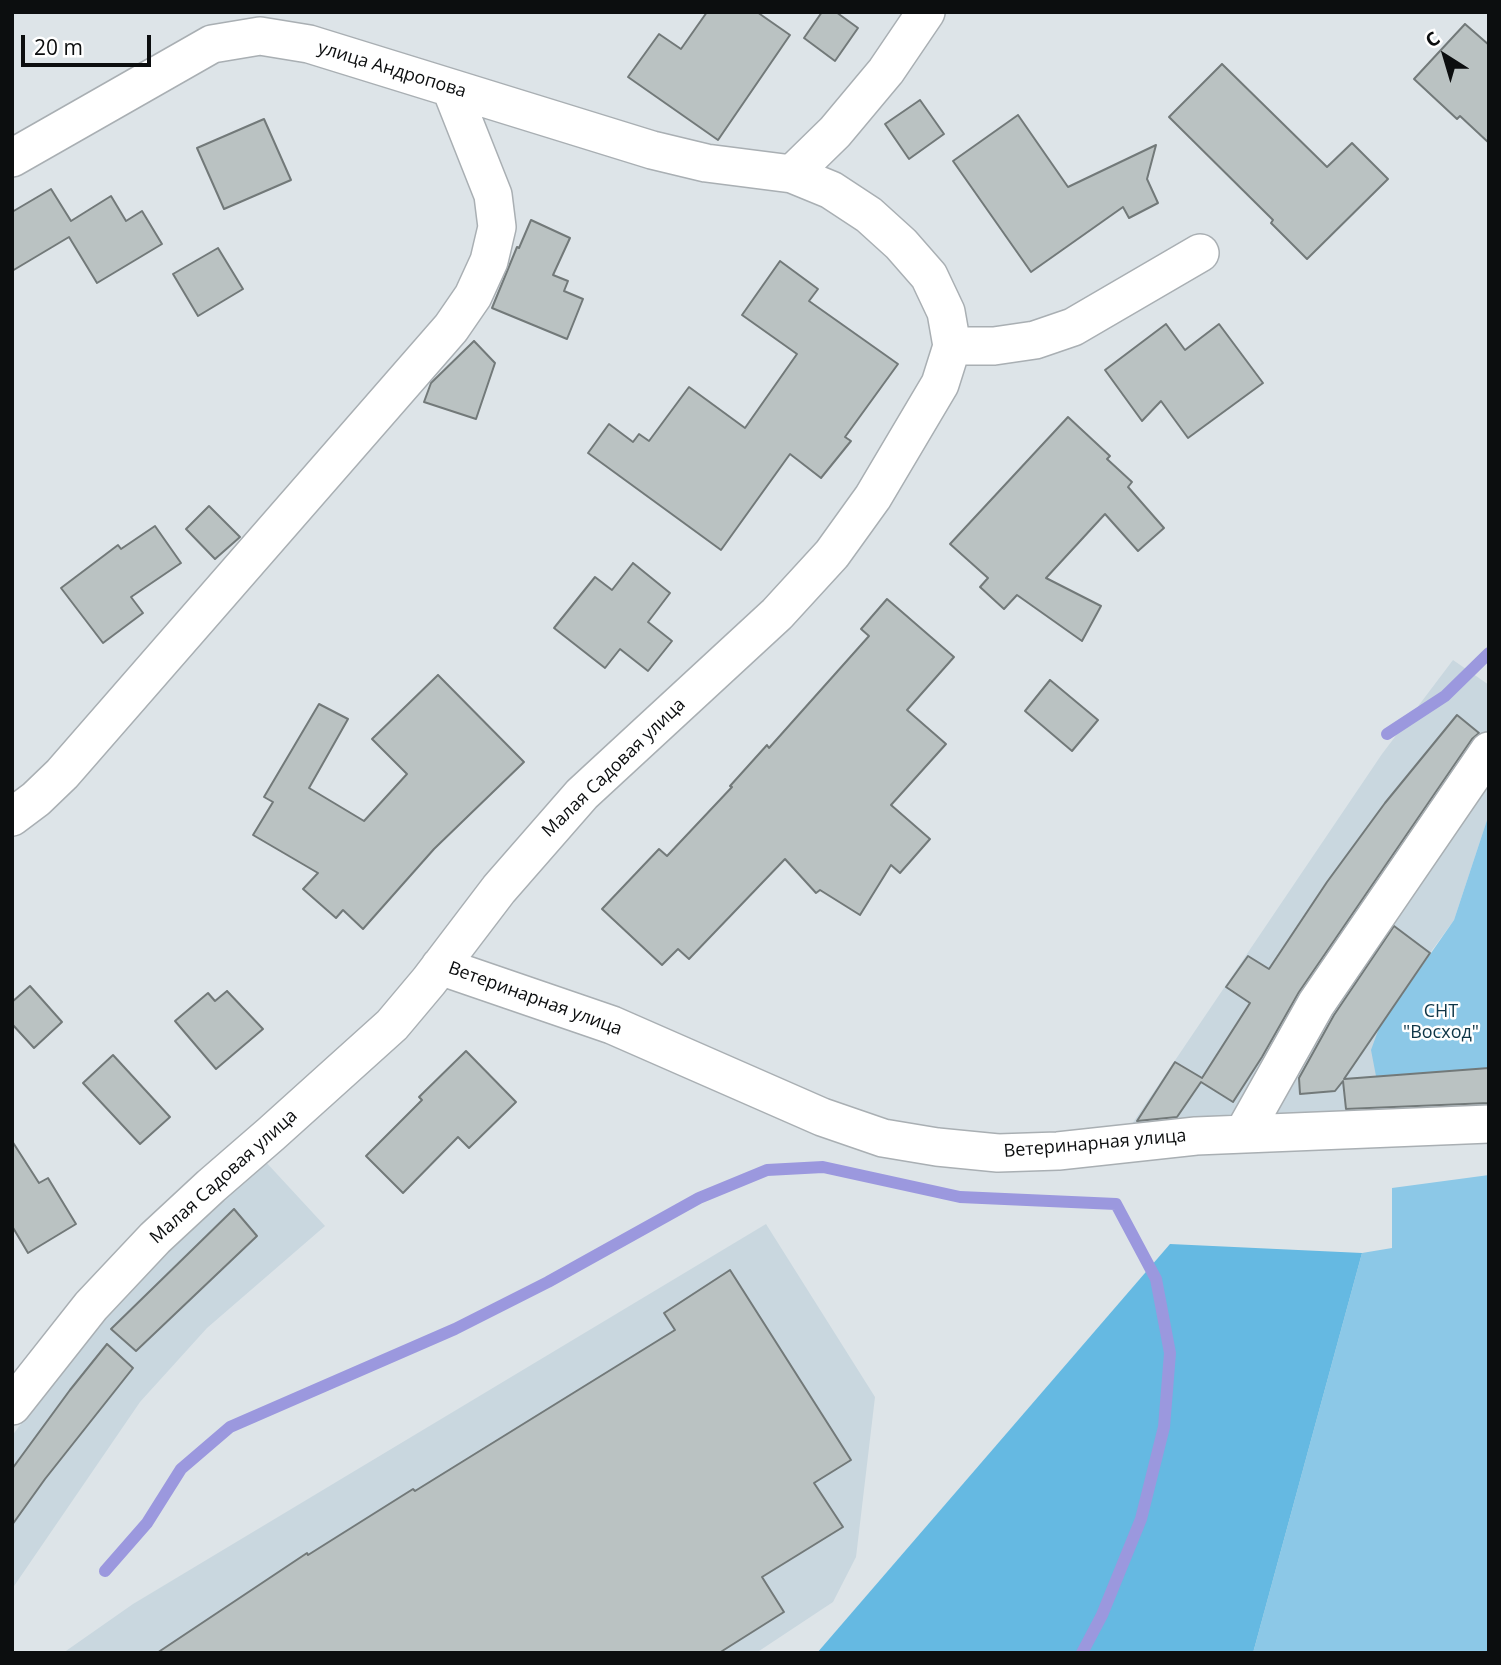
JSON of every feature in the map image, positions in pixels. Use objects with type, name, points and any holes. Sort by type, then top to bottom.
[{"type":"street","points":[[792,174],[835,132],[886,71],[926,12]]},
{"type":"street","name":"улица Андропова","points":[[12,158],[212,44],[260,36],[309,44],[652,150],[706,163],[792,174]]},
{"type":"street","points":[[12,817],[62,774],[450,328],[473,296],[489,261],[497,227],[494,195],[451,89]]},
{"type":"street","name":"Малая Садовая улица","points":[[12,1406],[91,1307],[155,1238],[392,1025],[499,889],[582,794],[777,614],[832,554],[873,497],[940,384],[952,346],[946,312],[929,276],[901,244],[869,215],[831,190],[792,174]]},
{"type":"street","points":[[952,346],[994,346],[1035,340],[1073,327],[1200,253]]},
{"type":"street","points":[[1243,1134],[1316,1004],[1489,751]]},
{"type":"street","name":"Ветеринарная улица","points":[[440,965],[612,1025],[822,1117],[883,1138],[937,1147],[998,1153],[1058,1151],[1196,1136],[1489,1124]]},
{"type":"shaded area","points":[[1453,660],[1489,685],[1489,814],[1454,920],[1430,953],[1470,1069],[1489,1068],[1489,1117],[1128,1130],[1382,754]]},
{"type":"shaded area","points":[[264,1160],[325,1226],[207,1328],[140,1402],[12,1589],[12,1436],[126,1290]]},
{"type":"shaded area","points":[[766,1224],[875,1397],[856,1557],[833,1602],[756,1653],[63,1653],[133,1604]]},
{"type":"shaded area","points":[[1170,1244],[1362,1253],[1253,1653],[817,1653]]},
{"type":"green space","name":"СНТ \"Восход\"","points":[[1489,814],[1489,1068],[1376,1076],[1371,1050],[1379,1028],[1454,920]]},
{"type":"green space","points":[[1489,1175],[1489,1653],[1253,1653],[1362,1253],[1392,1248],[1392,1188]]},
{"type":"building","points":[[707,12],[757,12],[790,35],[718,140],[628,77],[659,34],[681,49]]},
{"type":"building","points":[[822,12],[836,12],[858,28],[835,61],[804,38]]},
{"type":"building","points":[[1465,24],[1489,45],[1489,143],[1460,116],[1457,119],[1414,79]]},
{"type":"building","points":[[1222,64],[1327,167],[1352,143],[1388,179],[1307,259],[1271,223],[1273,220],[1169,117]]},
{"type":"building","points":[[920,100],[944,134],[909,159],[885,124]]},
{"type":"building","points":[[1018,115],[1068,187],[1156,145],[1147,179],[1158,203],[1129,218],[1123,207],[1031,272],[953,161]]},
{"type":"building","points":[[264,119],[291,180],[224,209],[197,148]]},
{"type":"building","points":[[51,189],[71,221],[111,196],[126,221],[142,211],[162,244],[97,283],[69,237],[12,271],[12,212]]},
{"type":"building","points":[[531,220],[570,238],[553,275],[568,281],[564,291],[583,299],[567,339],[492,308]]},
{"type":"building","points":[[218,248],[243,289],[198,316],[173,274]]},
{"type":"building","points":[[780,261],[818,289],[809,301],[898,364],[845,437],[851,441],[821,478],[790,454],[721,550],[588,453],[609,424],[633,442],[639,434],[649,441],[689,387],[745,428],[797,354],[742,315]]},
{"type":"building","points":[[1166,324],[1185,350],[1219,324],[1263,383],[1188,438],[1161,401],[1142,421],[1105,370]]},
{"type":"building","points":[[474,341],[495,363],[476,419],[424,402],[431,383]]},
{"type":"building","points":[[1068,417],[1110,456],[1107,459],[1132,482],[1128,487],[1164,528],[1138,551],[1105,514],[1046,578],[1101,606],[1082,641],[1017,595],[1004,609],[980,587],[988,578],[950,544]]},
{"type":"building","points":[[209,506],[240,537],[215,559],[186,529]]},
{"type":"building","points":[[155,526],[181,563],[131,597],[143,613],[103,643],[61,588],[118,545],[121,549]]},
{"type":"building","points":[[633,563],[670,593],[648,622],[672,641],[648,671],[620,649],[605,668],[554,628],[595,577],[612,590]]},
{"type":"building","points":[[887,599],[954,657],[907,710],[946,744],[891,805],[930,839],[900,873],[891,865],[860,915],[820,890],[816,893],[785,859],[689,959],[678,949],[662,965],[602,909],[659,849],[667,856],[732,787],[730,786],[767,745],[769,748],[869,636],[861,629]]},
{"type":"building","points":[[438,675],[524,762],[434,849],[363,929],[343,910],[336,918],[303,889],[318,873],[253,835],[273,802],[264,797],[319,704],[348,719],[309,788],[364,821],[407,774],[372,739]]},
{"type":"building","points":[[1050,680],[1098,720],[1072,751],[1025,711]]},
{"type":"building","points":[[1457,715],[1479,733],[1472,739],[1299,992],[1233,1102],[1201,1082],[1177,1117],[1137,1121],[1175,1062],[1202,1078],[1250,1003],[1226,987],[1248,956],[1269,969],[1327,882],[1385,803]]},
{"type":"building","points":[[1394,926],[1430,953],[1344,1079],[1489,1068],[1489,1103],[1346,1109],[1343,1081],[1335,1091],[1300,1094],[1299,1078],[1334,1015]]},
{"type":"building","points":[[30,986],[62,1022],[34,1048],[12,1024],[12,1002]]},
{"type":"building","points":[[227,991],[263,1029],[216,1069],[175,1021],[208,993],[215,1001]]},
{"type":"building","points":[[466,1051],[516,1102],[469,1148],[458,1137],[403,1193],[366,1156],[422,1100],[419,1097]]},
{"type":"building","points":[[113,1055],[170,1117],[140,1144],[83,1083]]},
{"type":"building","points":[[12,1141],[39,1183],[48,1178],[76,1224],[28,1253],[12,1226]]},
{"type":"building","points":[[234,1209],[257,1236],[136,1351],[111,1329]]},
{"type":"building","points":[[730,1270],[851,1460],[814,1483],[843,1527],[762,1577],[784,1612],[719,1653],[157,1653],[307,1553],[308,1555],[413,1489],[415,1491],[675,1330],[664,1313]]},
{"type":"building","points":[[107,1344],[133,1368],[12,1525],[12,1469]]},
{"type":"waterway","points":[[1387,734],[1445,696],[1489,653]]},
{"type":"waterway","points":[[105,1571],[147,1523],[181,1469],[230,1427],[455,1329],[548,1282],[699,1198],[767,1170],[823,1167],[960,1197],[1116,1204],[1156,1279],[1170,1353],[1164,1427],[1141,1519],[1102,1615],[1082,1653]]}]
